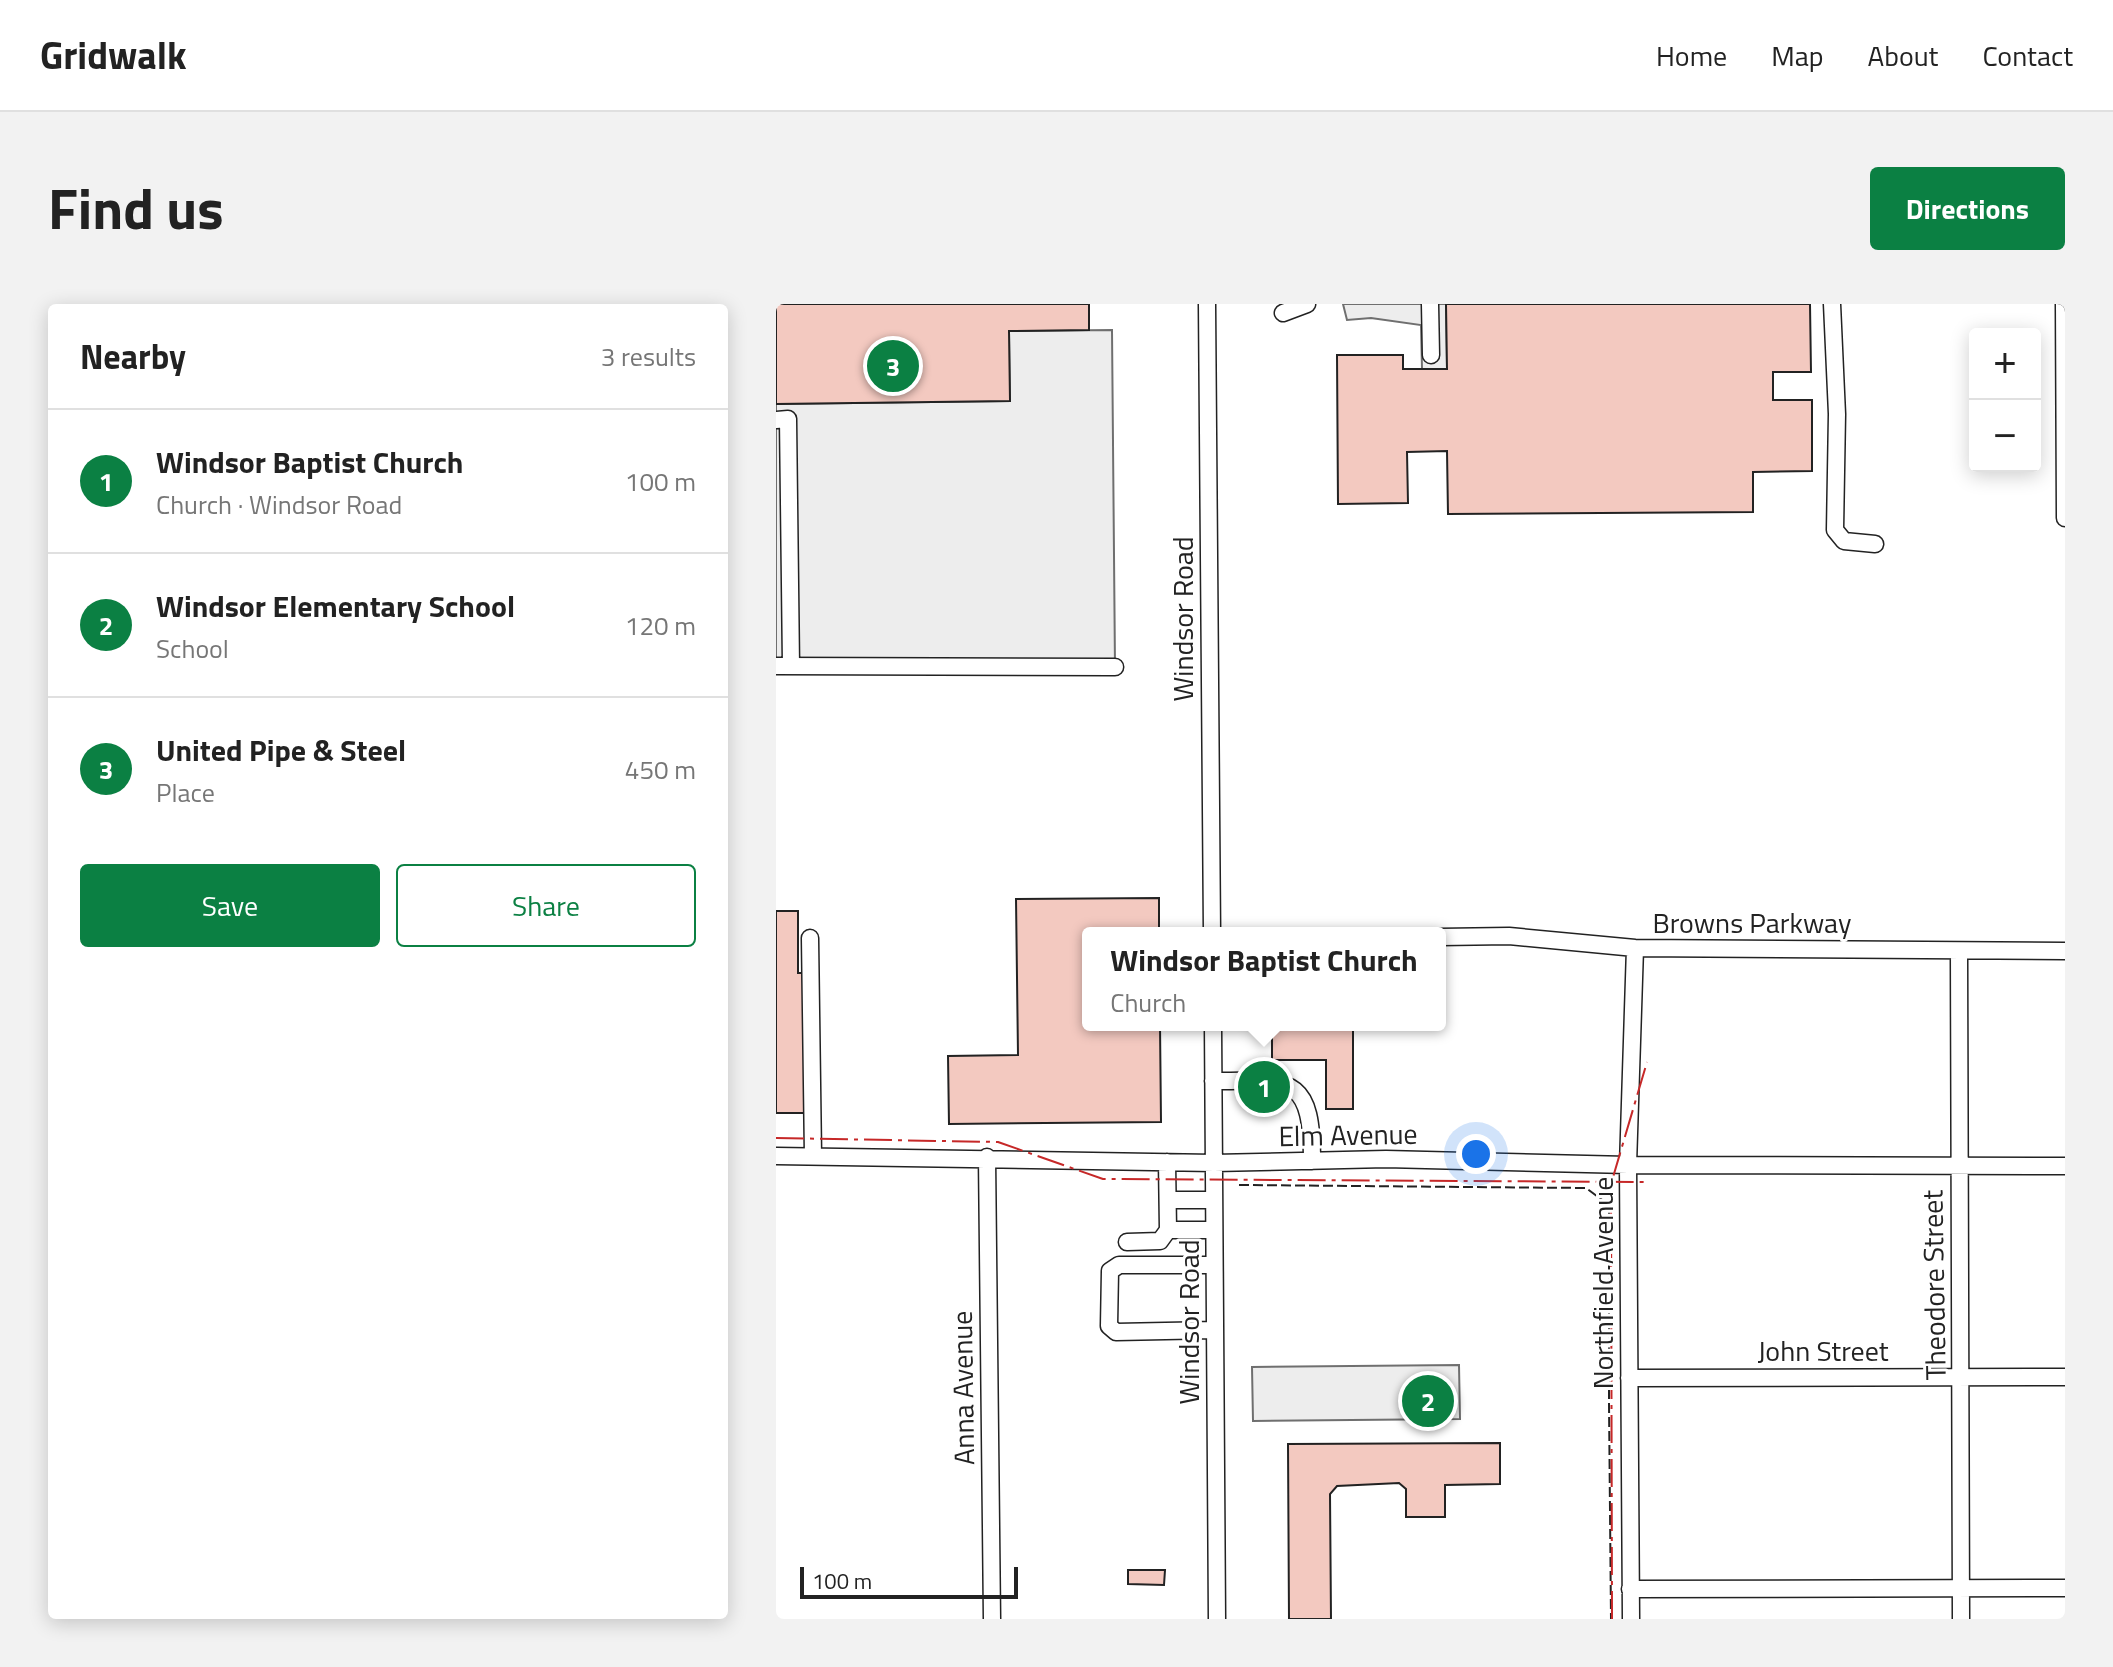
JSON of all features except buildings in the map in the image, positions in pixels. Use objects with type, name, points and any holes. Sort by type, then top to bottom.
[{"type":"street","name":"Windsor Road","points":[[1207,304],[1212,927]]},
{"type":"street","points":[[1283,313],[1307,304]]},
{"type":"street","points":[[1430,304],[1431,355]]},
{"type":"street","points":[[1832,304],[1837,414],[1835,530],[1844,541],[1875,544]]},
{"type":"street","points":[[2064,304],[2065,518]]},
{"type":"street","points":[[776,420],[788,419],[782,451],[783,666],[1115,667]]},
{"type":"street","name":"Browns Parkway","points":[[1446,937],[1509,936],[1635,948],[2065,951]]},
{"type":"street","points":[[810,938],[813,1156]]},
{"type":"street","name":"Northfield Avenue","points":[[1631,1619],[1628,1165],[1635,948]]},
{"type":"street","name":"Theodore Street","points":[[1959,951],[1961,1619]]},
{"type":"street","name":"Windsor Road","points":[[1213,1031],[1217,1619]]},
{"type":"street","points":[[1213,1081],[1281,1081],[1296,1089],[1306,1103],[1312,1123],[1312,1161]]},
{"type":"street","name":"Elm Avenue","points":[[776,1156],[1214,1163],[2065,1166]]},
{"type":"street","name":"Anna Avenue","points":[[987,1157],[992,1619]]},
{"type":"street","points":[[1127,1242],[1160,1241],[1168,1230],[1167,1162]]},
{"type":"street","points":[[1168,1200],[1214,1200]]},
{"type":"street","points":[[1168,1230],[1214,1230]]},
{"type":"street","points":[[1214,1265],[1119,1265],[1110,1271],[1107,1280],[1109,1326],[1112,1330],[1215,1330]]},
{"type":"street","name":"John Street","points":[[1629,1378],[2065,1377]]},
{"type":"street","points":[[1630,1589],[2065,1588]]},
{"type":"shaded area","points":[[1343,304],[1446,304],[1447,369],[1422,369],[1421,325],[1371,318],[1347,320]]},
{"type":"shaded area","points":[[1112,330],[1115,667],[776,666],[776,404],[1010,401],[1009,331]]},
{"type":"shaded area","points":[[1459,1365],[1460,1419],[1253,1421],[1252,1367]]},
{"type":"fence","points":[[1239,1185],[1586,1188],[1609,1205],[1609,1399]]},
{"type":"fence","points":[[1609,1403],[1611,1619]]},
{"type":"power","points":[[1612,1619],[1611,1184],[1647,1062]]},
{"type":"power","points":[[776,1138],[998,1142],[1103,1179],[1649,1182]]},
{"type":"place","name":"United Pipe & Steel","points":[[893,366]]},
{"type":"place","name":"Windsor Baptist Church","points":[[1264,1087]]},
{"type":"place","name":"Windsor Elementary School","points":[[1428,1401]]}]
